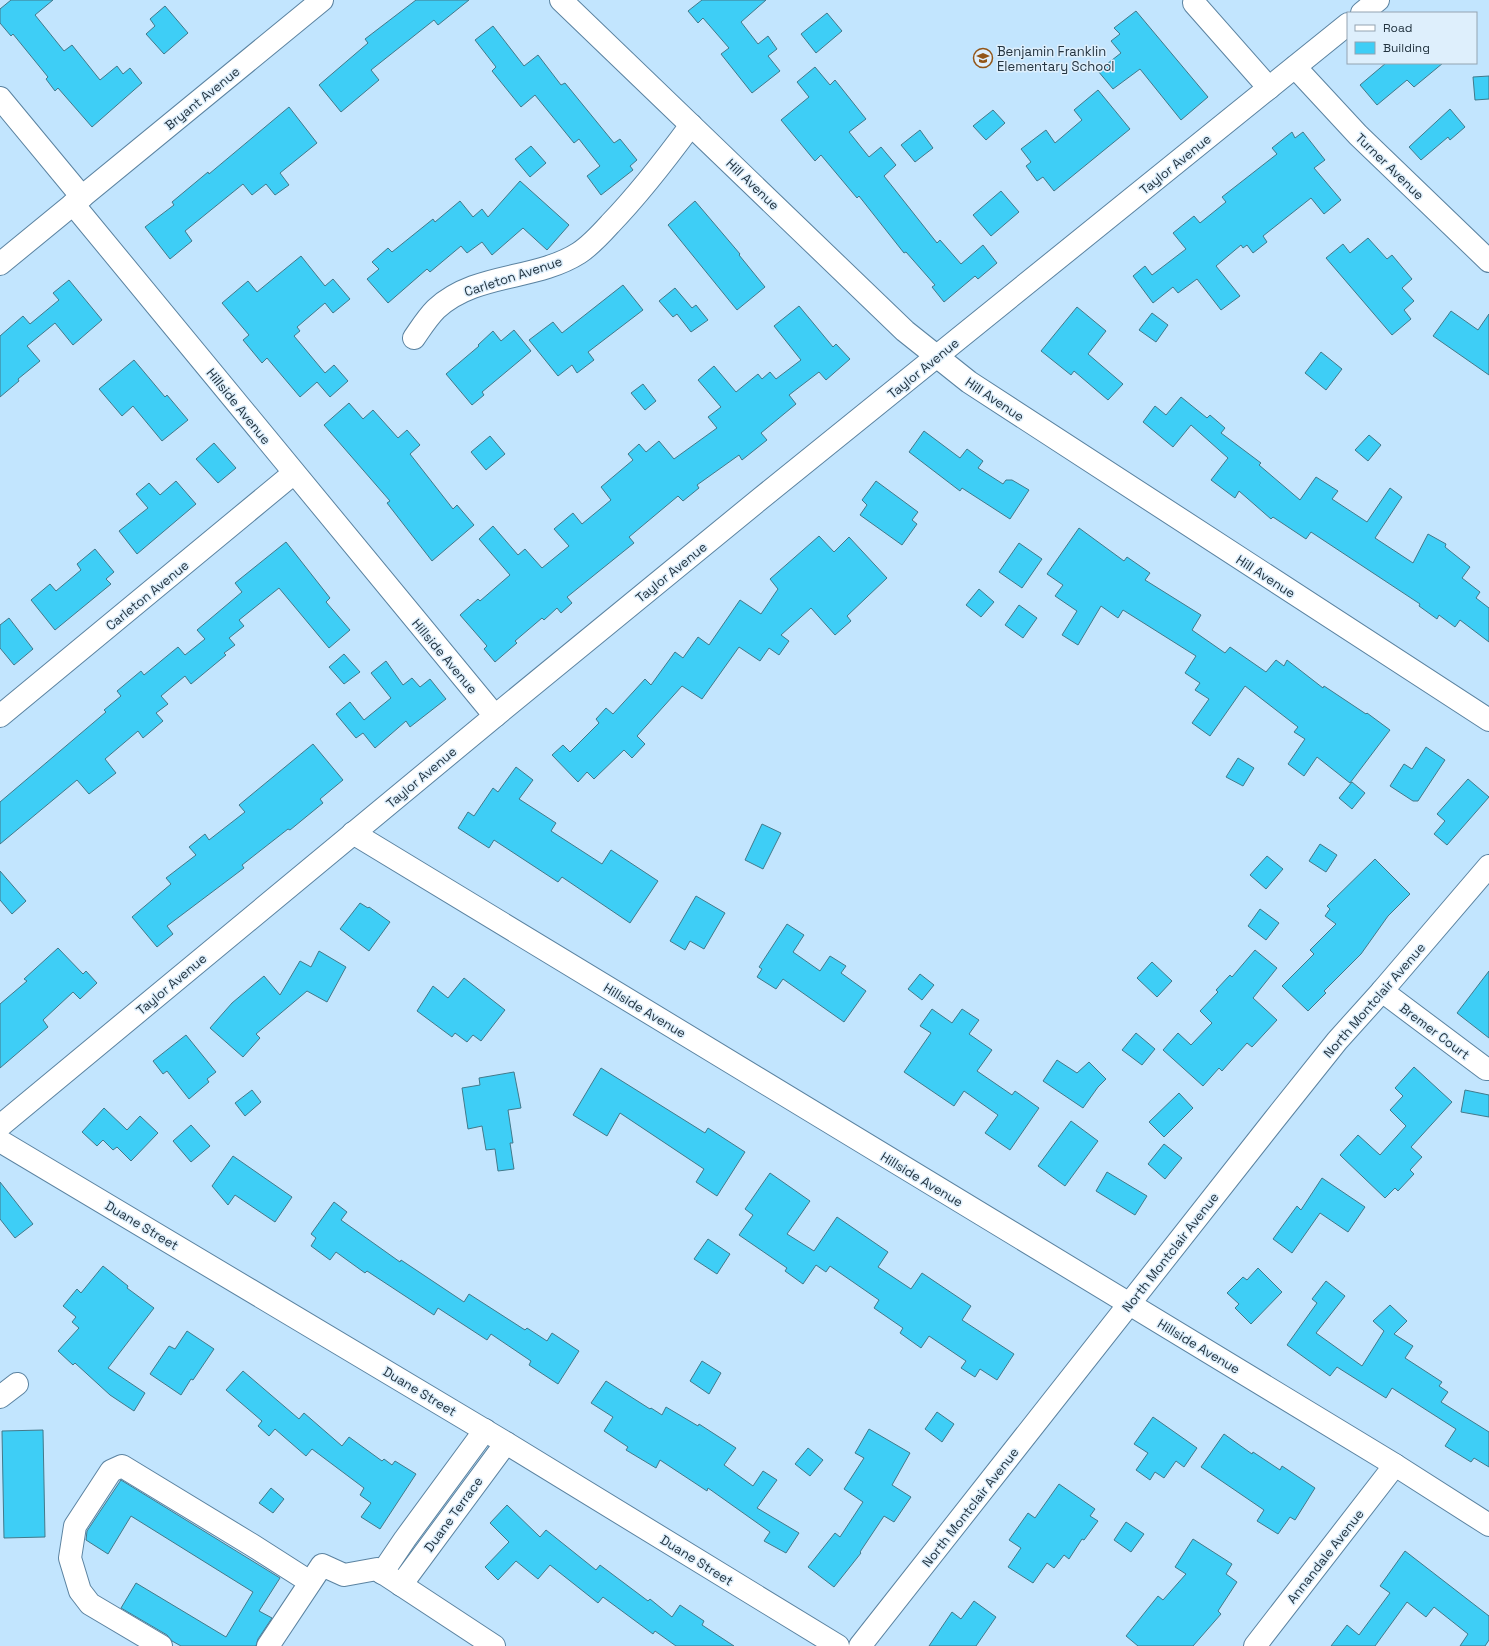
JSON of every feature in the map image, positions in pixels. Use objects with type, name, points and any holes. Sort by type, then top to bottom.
[{"type":"street","name":"Bryant Avenue","points":[[0,264],[322,0]]},
{"type":"street","name":"Hill Avenue","points":[[562,0],[905,331],[969,382],[1489,720]]},
{"type":"street","points":[[1363,12],[1378,0]]},
{"type":"street","points":[[1194,3],[1268,88]]},
{"type":"street","name":"Taylor Avenue","points":[[0,1126],[495,716],[1347,25]]},
{"type":"street","name":"Turner Avenue","points":[[1295,67],[1358,135],[1489,261]]},
{"type":"street","name":"Hillside Avenue","points":[[0,98],[77,201],[294,473],[495,716]]},
{"type":"street","name":"Carleton Avenue","points":[[414,338],[436,310],[445,302],[463,291],[482,284],[546,269],[580,252],[594,240],[631,202],[691,125]]},
{"type":"street","name":"Carleton Avenue","points":[[0,716],[294,473]]},
{"type":"street","name":"Hillside Avenue","points":[[353,833],[1395,1465],[1489,1525]]},
{"type":"street","name":"North Montclair Avenue","points":[[860,1646],[1332,1047],[1489,866]]},
{"type":"street","name":"Bremer Court","points":[[1382,991],[1486,1069],[1489,1069]]},
{"type":"street","name":"Duane Street","points":[[0,1141],[485,1430],[838,1646]]},
{"type":"street","points":[[0,1397],[17,1384]]},
{"type":"street","points":[[382,1573],[405,1539],[485,1430]]},
{"type":"street","name":"Duane Terrace","points":[[401,1586],[506,1443]]},
{"type":"street","name":"Annandale Avenue","points":[[1254,1646],[1395,1465]]},
{"type":"street","points":[[161,1646],[90,1604],[80,1591],[70,1558],[75,1526],[111,1471],[122,1466],[310,1582]]},
{"type":"street","points":[[268,1646],[322,1565],[344,1575],[377,1569],[494,1646]]},
{"type":"building","points":[[11,0],[53,0],[35,15],[64,51],[72,45],[100,80],[117,66],[123,74],[130,68],[142,83],[92,127],[58,88],[55,91],[46,79],[48,77],[13,34],[11,36],[0,23],[0,9]]},
{"type":"building","points":[[416,0],[469,0],[438,25],[434,20],[371,70],[379,80],[341,112],[319,85],[368,43],[365,39]]},
{"type":"building","points":[[702,0],[766,0],[741,22],[758,44],[768,36],[777,49],[768,56],[780,71],[752,93],[721,54],[729,48],[703,18],[698,23],[688,11]]},
{"type":"building","points":[[165,6],[188,33],[164,54],[146,34],[155,26],[150,19]]},
{"type":"building","points":[[1136,11],[1208,97],[1181,120],[1140,69],[1113,89],[1098,71],[1121,53],[1111,41],[1120,34],[1114,28]]},
{"type":"building","points":[[827,13],[842,31],[816,53],[801,34]]},
{"type":"building","points":[[493,26],[524,66],[538,55],[561,85],[565,83],[614,143],[620,139],[637,160],[630,166],[633,170],[601,195],[587,176],[600,166],[579,139],[574,143],[535,95],[521,107],[492,71],[496,67],[475,40]]},
{"type":"building","points":[[1385,64],[1442,64],[1414,87],[1407,80],[1377,105],[1360,85]]},
{"type":"building","points":[[815,67],[830,85],[835,80],[866,119],[849,132],[869,157],[881,147],[896,165],[884,176],[937,243],[940,240],[961,264],[983,245],[997,263],[978,279],[975,276],[944,302],[932,287],[935,285],[906,252],[904,253],[859,196],[857,198],[821,155],[815,161],[781,120],[809,97],[797,82]]},
{"type":"building","points":[[1489,76],[1489,99],[1475,100],[1473,77]]},
{"type":"building","points":[[1098,90],[1130,129],[1054,191],[1043,177],[1037,181],[1026,166],[1031,162],[1021,149],[1046,130],[1055,143],[1082,120],[1074,110]]},
{"type":"building","points":[[289,107],[317,143],[280,173],[289,185],[275,195],[266,184],[252,195],[243,184],[185,231],[192,241],[170,259],[145,227],[174,205],[172,202],[208,172],[209,174]]},
{"type":"building","points":[[1450,109],[1465,127],[1450,140],[1448,137],[1421,160],[1409,147]]},
{"type":"building","points":[[993,110],[1005,123],[986,140],[973,126]]},
{"type":"building","points":[[920,130],[933,148],[915,162],[901,145]]},
{"type":"building","points":[[1292,132],[1295,138],[1303,132],[1325,160],[1314,168],[1341,200],[1324,214],[1311,198],[1263,236],[1267,242],[1253,253],[1247,245],[1243,248],[1241,245],[1216,266],[1240,296],[1221,310],[1197,279],[1178,293],[1173,287],[1153,303],[1133,276],[1145,266],[1152,275],[1186,249],[1173,233],[1194,216],[1200,223],[1226,202],[1222,197],[1277,154],[1272,148]]},
{"type":"building","points":[[531,146],[546,163],[530,177],[515,159]]},
{"type":"building","points":[[520,181],[569,225],[547,250],[523,228],[492,255],[482,242],[467,253],[461,246],[430,272],[427,269],[388,303],[367,279],[379,269],[372,262],[388,248],[392,252],[433,219],[435,222],[460,201],[473,217],[482,209],[488,217]]},
{"type":"building","points":[[1001,191],[1019,212],[991,236],[973,215]]},
{"type":"building","points":[[695,201],[740,254],[739,255],[765,287],[737,310],[668,225]]},
{"type":"building","points":[[1368,238],[1387,259],[1392,255],[1412,279],[1402,288],[1414,301],[1404,310],[1411,319],[1392,335],[1326,258],[1343,244],[1350,253]]},
{"type":"building","points":[[301,256],[325,286],[333,279],[350,299],[333,313],[325,303],[297,327],[300,331],[294,336],[325,373],[334,365],[348,381],[330,397],[317,382],[300,397],[267,358],[262,363],[243,340],[249,335],[222,303],[248,281],[257,292]]},
{"type":"building","points":[[69,280],[102,320],[73,345],[55,323],[27,346],[40,361],[18,379],[19,381],[0,397],[0,336],[23,316],[30,324],[59,300],[53,293]]},
{"type":"building","points":[[623,285],[643,310],[588,352],[594,360],[577,373],[572,365],[558,376],[529,340],[553,322],[562,333]]},
{"type":"building","points":[[675,288],[692,308],[696,305],[708,320],[691,332],[677,314],[673,317],[659,301]]},
{"type":"building","points":[[799,306],[833,347],[836,344],[850,359],[826,380],[819,372],[789,395],[796,404],[761,433],[767,440],[742,460],[739,455],[697,485],[699,488],[683,501],[678,496],[629,537],[634,543],[567,597],[572,603],[561,613],[557,608],[544,620],[542,618],[515,641],[517,643],[495,662],[484,649],[487,646],[460,615],[478,599],[480,601],[510,575],[479,539],[493,526],[518,555],[525,549],[542,568],[569,546],[554,529],[573,513],[582,524],[611,500],[601,487],[633,460],[628,454],[639,444],[646,452],[659,441],[674,459],[717,428],[708,417],[721,407],[698,380],[714,366],[736,392],[758,374],[762,379],[770,372],[776,379],[801,360],[774,326]]},
{"type":"building","points":[[1077,307],[1106,331],[1088,354],[1123,384],[1108,400],[1074,371],[1071,375],[1041,351]]},
{"type":"building","points":[[1451,311],[1478,330],[1489,314],[1489,375],[1433,336]]},
{"type":"building","points":[[1152,313],[1168,325],[1156,342],[1139,330]]},
{"type":"building","points":[[514,330],[531,351],[482,392],[484,395],[472,405],[446,374],[479,346],[478,345],[493,331],[501,341]]},
{"type":"building","points":[[1321,352],[1342,369],[1326,390],[1305,373]]},
{"type":"building","points":[[134,360],[165,397],[167,395],[188,420],[162,441],[133,406],[122,416],[99,389]]},
{"type":"building","points":[[643,384],[656,401],[645,410],[631,393]]},
{"type":"building","points":[[1181,397],[1207,418],[1210,415],[1225,428],[1221,433],[1261,463],[1259,465],[1300,500],[1316,477],[1338,491],[1332,499],[1367,522],[1390,488],[1402,497],[1375,538],[1413,563],[1428,534],[1446,544],[1445,547],[1470,567],[1462,578],[1480,592],[1476,598],[1489,608],[1489,642],[1460,620],[1455,627],[1439,615],[1437,619],[1419,606],[1420,604],[1311,532],[1306,539],[1273,517],[1271,519],[1239,491],[1235,498],[1211,480],[1228,458],[1191,425],[1173,447],[1143,422],[1155,406],[1166,415]]},
{"type":"building","points":[[349,403],[363,419],[373,410],[398,438],[407,430],[420,445],[410,454],[453,509],[457,505],[474,525],[432,561],[387,503],[390,501],[324,425]]},
{"type":"building","points":[[924,431],[960,458],[967,449],[983,461],[978,468],[1003,484],[1006,480],[1012,480],[1029,490],[1010,519],[962,488],[960,491],[909,452]]},
{"type":"building","points":[[1369,435],[1381,445],[1368,461],[1355,450]]},
{"type":"building","points":[[490,436],[505,454],[486,470],[471,452]]},
{"type":"building","points":[[214,443],[236,468],[218,483],[196,459]]},
{"type":"building","points":[[176,481],[196,504],[137,554],[119,531],[148,508],[136,494],[149,483],[160,495]]},
{"type":"building","points":[[876,481],[918,512],[912,520],[917,524],[902,545],[860,515],[867,505],[862,500]]},
{"type":"building","points":[[1079,528],[1124,561],[1127,557],[1150,573],[1145,580],[1201,615],[1192,630],[1225,653],[1230,647],[1266,672],[1276,660],[1284,666],[1287,660],[1323,688],[1324,686],[1366,714],[1367,713],[1390,730],[1350,783],[1317,757],[1304,776],[1288,764],[1305,739],[1294,732],[1298,727],[1245,686],[1210,736],[1192,723],[1209,699],[1195,690],[1200,683],[1185,673],[1196,656],[1123,610],[1118,618],[1101,606],[1078,645],[1062,635],[1077,611],[1055,596],[1063,585],[1047,574]]},
{"type":"building","points":[[819,536],[834,552],[849,537],[887,578],[847,616],[851,621],[835,635],[811,608],[781,635],[789,641],[779,655],[769,648],[760,661],[739,647],[702,699],[682,686],[637,736],[645,744],[632,758],[624,750],[594,779],[587,772],[578,782],[552,755],[563,745],[570,752],[599,723],[596,719],[606,708],[613,714],[645,679],[651,685],[675,652],[683,658],[698,637],[709,645],[740,600],[761,614],[778,589],[770,579]]},
{"type":"building","points":[[286,542],[330,598],[326,602],[350,630],[329,648],[279,588],[239,620],[244,626],[229,638],[235,645],[224,653],[226,655],[191,684],[185,676],[161,696],[168,704],[156,713],[163,721],[143,738],[138,731],[105,759],[116,773],[89,794],[77,780],[0,844],[0,802],[106,712],[104,710],[121,696],[117,691],[141,671],[144,675],[178,647],[185,655],[205,639],[197,630],[242,592],[235,583]]},
{"type":"building","points":[[1019,543],[1042,559],[1022,588],[999,572]]},
{"type":"building","points":[[95,549],[114,572],[106,579],[111,584],[55,630],[31,600],[50,584],[56,591],[81,570],[77,564]]},
{"type":"building","points":[[979,589],[994,602],[981,617],[966,605]]},
{"type":"building","points":[[1019,605],[1037,618],[1023,638],[1005,625]]},
{"type":"building","points":[[9,618],[33,649],[14,665],[0,648],[0,625]]},
{"type":"building","points":[[344,654],[360,672],[344,684],[329,667]]},
{"type":"building","points":[[386,661],[403,685],[412,678],[420,687],[430,679],[446,699],[410,727],[406,721],[375,748],[363,733],[356,738],[336,714],[350,702],[364,720],[391,698],[371,673]]},
{"type":"building","points":[[313,744],[343,780],[320,799],[323,803],[290,830],[288,829],[242,865],[244,868],[167,926],[173,934],[157,947],[132,917],[171,884],[166,878],[196,855],[189,847],[205,834],[209,840],[245,812],[239,805]]},
{"type":"building","points":[[1426,747],[1445,760],[1418,801],[1413,801],[1390,786],[1404,764],[1412,769]]},
{"type":"building","points":[[1238,758],[1254,768],[1243,786],[1226,777]]},
{"type":"building","points":[[516,767],[533,780],[519,799],[556,823],[551,831],[602,864],[611,850],[658,881],[630,923],[562,877],[558,882],[494,840],[489,848],[458,828],[468,812],[474,816],[493,788],[498,792]]},
{"type":"building","points":[[1468,779],[1489,797],[1447,845],[1434,834],[1445,821],[1437,814]]},
{"type":"building","points":[[1352,782],[1365,793],[1352,809],[1339,798]]},
{"type":"building","points":[[762,824],[781,833],[763,869],[745,860]]},
{"type":"building","points":[[1320,844],[1337,855],[1326,872],[1309,861]]},
{"type":"building","points":[[1267,856],[1283,869],[1266,889],[1250,875]]},
{"type":"building","points":[[1375,859],[1410,894],[1388,916],[1361,954],[1324,991],[1326,993],[1308,1011],[1282,986],[1314,954],[1310,950],[1336,924],[1325,916],[1330,909],[1327,906]]},
{"type":"building","points":[[0,871],[26,901],[12,914],[0,900]]},
{"type":"building","points":[[696,896],[725,913],[704,949],[690,941],[685,950],[670,941]]},
{"type":"building","points":[[360,903],[368,908],[369,907],[390,922],[369,951],[340,929]]},
{"type":"building","points":[[1260,909],[1279,923],[1266,940],[1248,926]]},
{"type":"building","points":[[787,924],[804,935],[793,952],[820,971],[830,956],[846,966],[841,973],[866,991],[844,1022],[783,979],[776,989],[757,977],[762,969],[759,967]]},
{"type":"building","points":[[58,948],[83,974],[86,971],[97,983],[80,999],[73,992],[43,1020],[48,1027],[0,1068],[0,1004],[27,981],[24,979]]},
{"type":"building","points":[[1255,950],[1277,968],[1253,998],[1277,1020],[1252,1047],[1247,1043],[1222,1071],[1219,1068],[1203,1086],[1163,1050],[1178,1033],[1191,1045],[1212,1023],[1200,1011],[1218,992],[1216,990],[1230,975],[1232,977]]},
{"type":"building","points":[[319,951],[346,967],[327,1002],[307,991],[256,1034],[260,1038],[243,1057],[210,1028],[232,1003],[264,976],[280,995],[300,961],[311,967]]},
{"type":"building","points":[[1152,962],[1172,981],[1157,997],[1137,978]]},
{"type":"building","points":[[1489,971],[1489,1038],[1457,1013]]},
{"type":"building","points":[[920,974],[934,985],[922,1000],[908,989]]},
{"type":"building","points":[[464,978],[505,1010],[481,1041],[473,1035],[467,1042],[455,1033],[452,1037],[417,1011],[433,986],[448,998]]},
{"type":"building","points":[[932,1009],[952,1023],[962,1009],[979,1020],[969,1034],[992,1050],[977,1071],[1012,1095],[1015,1091],[1039,1108],[1010,1150],[985,1133],[998,1115],[964,1091],[954,1106],[904,1072],[931,1033],[920,1026]]},
{"type":"building","points":[[1136,1033],[1155,1049],[1142,1065],[1122,1050]]},
{"type":"building","points":[[186,1035],[216,1072],[207,1079],[209,1082],[189,1099],[167,1071],[163,1074],[153,1061]]},
{"type":"building","points":[[1057,1060],[1077,1073],[1089,1062],[1106,1079],[1098,1087],[1083,1108],[1043,1081]]},
{"type":"building","points":[[1414,1067],[1452,1102],[1411,1147],[1422,1157],[1410,1170],[1414,1174],[1398,1191],[1395,1188],[1385,1198],[1340,1155],[1358,1135],[1380,1155],[1406,1126],[1390,1110],[1403,1096],[1395,1088]]},
{"type":"building","points":[[601,1068],[705,1133],[708,1128],[745,1152],[717,1196],[696,1182],[704,1169],[620,1113],[607,1136],[573,1115]]},
{"type":"building","points":[[514,1072],[521,1108],[508,1110],[513,1143],[510,1143],[514,1169],[498,1171],[495,1149],[486,1150],[482,1126],[468,1129],[462,1088],[480,1085],[479,1078]]},
{"type":"building","points":[[252,1090],[261,1102],[245,1116],[235,1103]]},
{"type":"building","points":[[1465,1090],[1489,1095],[1489,1117],[1461,1112]]},
{"type":"building","points":[[1179,1093],[1193,1108],[1164,1137],[1149,1122]]},
{"type":"building","points":[[104,1108],[127,1130],[140,1116],[158,1133],[131,1161],[117,1147],[113,1150],[103,1140],[97,1146],[82,1132]]},
{"type":"building","points":[[1071,1121],[1098,1141],[1065,1186],[1038,1166]]},
{"type":"building","points":[[191,1125],[210,1146],[191,1162],[173,1141]]},
{"type":"building","points":[[1164,1144],[1182,1158],[1165,1179],[1148,1164]]},
{"type":"building","points":[[233,1156],[292,1197],[275,1222],[235,1195],[228,1205],[212,1186]]},
{"type":"building","points":[[1107,1172],[1147,1196],[1135,1215],[1096,1191]]},
{"type":"building","points":[[770,1173],[810,1201],[787,1234],[814,1251],[837,1217],[888,1252],[878,1267],[911,1289],[922,1273],[971,1306],[962,1320],[1014,1354],[997,1380],[980,1369],[975,1377],[961,1368],[966,1361],[929,1336],[921,1348],[900,1333],[903,1328],[874,1308],[879,1300],[830,1266],[826,1272],[816,1265],[803,1284],[785,1271],[787,1268],[739,1235],[753,1215],[745,1209]]},
{"type":"building","points":[[1322,1178],[1365,1207],[1348,1232],[1320,1213],[1292,1253],[1273,1239],[1297,1206],[1301,1210]]},
{"type":"building","points":[[0,1182],[33,1224],[15,1238],[0,1219]]},
{"type":"building","points":[[334,1202],[347,1212],[341,1220],[400,1262],[401,1260],[464,1302],[469,1294],[525,1330],[527,1328],[547,1341],[552,1333],[579,1351],[558,1384],[529,1365],[531,1361],[491,1334],[487,1340],[438,1308],[434,1315],[367,1271],[365,1273],[336,1252],[330,1260],[311,1246],[316,1238],[311,1234]]},
{"type":"building","points":[[708,1239],[730,1254],[717,1274],[694,1259]]},
{"type":"building","points":[[103,1266],[128,1286],[127,1288],[154,1308],[108,1368],[145,1393],[134,1411],[110,1395],[75,1363],[73,1365],[58,1351],[79,1328],[72,1322],[76,1317],[63,1306],[77,1289],[81,1293]]},
{"type":"building","points":[[1258,1268],[1282,1292],[1251,1324],[1235,1308],[1239,1304],[1227,1293],[1243,1277],[1247,1280]]},
{"type":"building","points":[[1326,1281],[1345,1296],[1316,1333],[1362,1366],[1384,1331],[1373,1321],[1390,1305],[1407,1321],[1394,1334],[1413,1346],[1405,1358],[1442,1382],[1439,1386],[1448,1392],[1441,1402],[1489,1432],[1489,1467],[1474,1458],[1471,1462],[1445,1446],[1456,1429],[1392,1388],[1386,1398],[1337,1367],[1330,1376],[1287,1345],[1317,1303],[1312,1299]]},
{"type":"building","points":[[187,1331],[214,1349],[193,1380],[191,1379],[181,1395],[150,1374],[169,1346],[175,1349]]},
{"type":"building","points":[[702,1361],[721,1373],[709,1394],[690,1381]]},
{"type":"building","points":[[243,1371],[299,1419],[304,1413],[342,1446],[349,1437],[382,1461],[384,1459],[392,1465],[395,1461],[416,1474],[380,1529],[361,1517],[371,1503],[360,1495],[364,1488],[312,1449],[306,1456],[275,1429],[269,1436],[258,1426],[262,1421],[226,1390]]},
{"type":"building","points":[[606,1381],[650,1409],[651,1408],[662,1415],[666,1407],[698,1426],[699,1424],[736,1448],[724,1465],[753,1486],[763,1471],[777,1480],[757,1508],[799,1533],[786,1553],[764,1541],[770,1532],[708,1488],[707,1491],[660,1460],[656,1468],[626,1450],[628,1447],[604,1431],[613,1417],[591,1403]]},
{"type":"building","points":[[937,1412],[954,1424],[942,1442],[925,1429]]},
{"type":"building","points":[[1153,1417],[1197,1448],[1184,1467],[1176,1461],[1164,1478],[1155,1472],[1150,1480],[1136,1470],[1148,1453],[1134,1444]]},
{"type":"building","points":[[869,1429],[910,1453],[892,1485],[911,1497],[894,1522],[884,1516],[860,1552],[861,1553],[834,1587],[808,1567],[835,1533],[840,1537],[863,1502],[844,1489],[864,1458],[855,1453]]},
{"type":"building","points":[[43,1430],[45,1537],[4,1538],[2,1431]]},
{"type":"building","points":[[1224,1434],[1252,1454],[1253,1452],[1280,1470],[1282,1466],[1315,1488],[1295,1520],[1290,1517],[1278,1534],[1257,1521],[1264,1510],[1201,1467]]},
{"type":"building","points":[[808,1448],[823,1460],[810,1476],[795,1464]]},
{"type":"building","points":[[121,1480],[280,1578],[259,1611],[272,1618],[258,1639],[256,1646],[181,1646],[172,1641],[167,1635],[121,1608],[136,1583],[226,1637],[253,1592],[131,1516],[108,1554],[86,1540],[87,1531]]},
{"type":"building","points":[[1059,1484],[1095,1509],[1090,1516],[1098,1521],[1084,1540],[1082,1539],[1069,1559],[1064,1555],[1054,1568],[1047,1563],[1033,1583],[1008,1567],[1021,1548],[1009,1540],[1028,1513],[1035,1518]]},
{"type":"building","points":[[271,1488],[284,1499],[273,1513],[259,1503]]},
{"type":"building","points":[[507,1505],[540,1537],[546,1530],[596,1570],[600,1565],[648,1601],[650,1599],[672,1617],[680,1605],[704,1621],[702,1625],[734,1646],[676,1646],[655,1631],[653,1634],[603,1597],[598,1603],[550,1565],[538,1579],[516,1561],[498,1580],[485,1567],[509,1542],[490,1523]]},
{"type":"building","points":[[1126,1522],[1144,1534],[1131,1552],[1114,1540]]},
{"type":"building","points":[[1193,1539],[1232,1564],[1226,1574],[1237,1582],[1218,1611],[1221,1614],[1193,1646],[1138,1646],[1126,1636],[1158,1596],[1163,1600],[1186,1574],[1175,1567]]},
{"type":"building","points":[[1405,1551],[1489,1616],[1489,1640],[1485,1646],[1460,1646],[1468,1634],[1434,1607],[1426,1617],[1407,1602],[1375,1646],[1331,1646],[1347,1625],[1359,1635],[1390,1593],[1380,1586]]},
{"type":"building","points":[[974,1601],[996,1617],[976,1646],[929,1646],[952,1612],[961,1619]]},
{"type":"place","name":"Benjamin Franklin Elementary School","points":[[983,58]]}]
